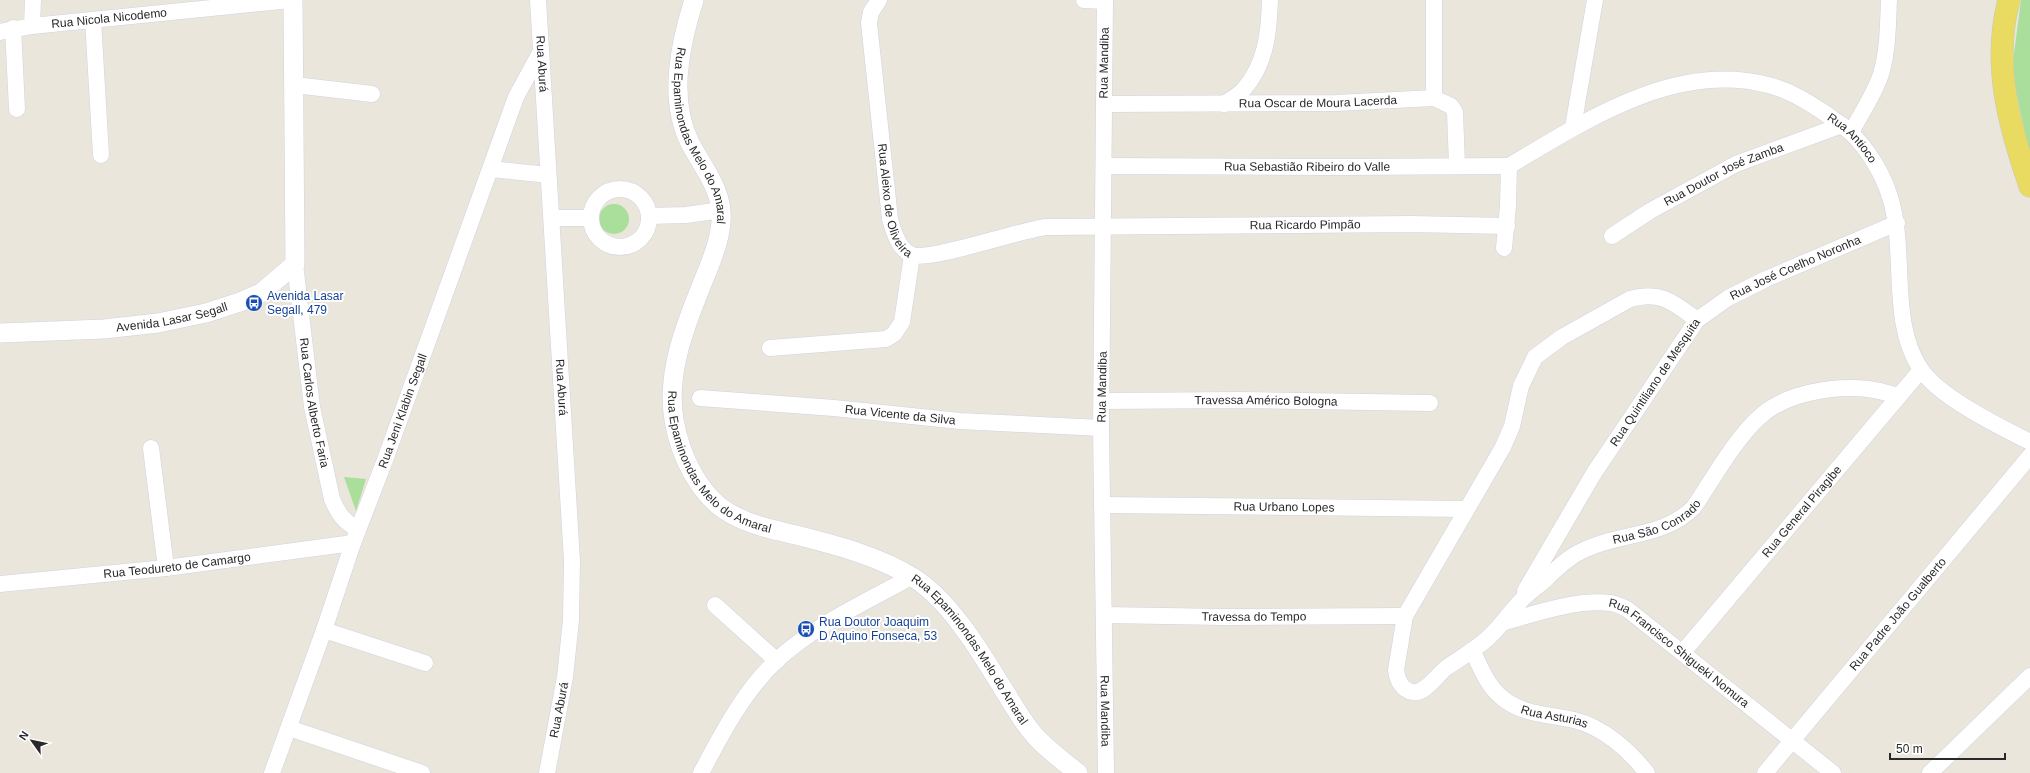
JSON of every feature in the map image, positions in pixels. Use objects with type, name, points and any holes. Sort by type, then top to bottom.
[{"type":"main road","points":[[2009,0],[2005,14],[2001,66],[2007,108],[2015,144],[2030,186]]},
{"type":"street","points":[[32,26],[33,0]]},
{"type":"street","points":[[292,0],[295,85],[295,264]]},
{"type":"street","name":"Rua Nicola Nicodemo","points":[[6,30],[93,20],[158,6],[292,0]]},
{"type":"street","name":"Rua Aburá","points":[[538,0],[572,561],[572,620],[565,677],[547,773]]},
{"type":"street","name":"Rua Epaminondas Melo do Amaral","points":[[694,0],[685,30],[679,63],[678,99],[683,123],[689,141],[714,187],[721,210],[720,234],[690,313],[676,364],[671,395],[674,422],[683,450],[694,476],[717,504],[733,515],[758,525],[856,552],[911,577],[941,602],[968,635],[1020,716],[1036,737],[1078,773]]},
{"type":"street","name":"Rua Aleixo de Oliveira","points":[[879,0],[871,12],[869,24],[890,219],[900,244],[912,255],[925,256],[948,252],[1032,229],[1103,225]]},
{"type":"street","points":[[1084,0],[1105,1]]},
{"type":"street","points":[[1224,104],[1243,90],[1262,60],[1267,41],[1270,0]]},
{"type":"street","points":[[1434,0],[1434,98],[1451,106],[1455,112],[1457,165]]},
{"type":"street","points":[[1573,128],[1595,0]]},
{"type":"street","points":[[1846,129],[1875,90],[1881,73],[1886,43],[1889,0]]},
{"type":"street","name":"Rua Mandiba","points":[[1105,1],[1101,428],[1106,773]]},
{"type":"street","points":[[93,20],[101,155]]},
{"type":"street","points":[[6,30],[17,109]]},
{"type":"street","name":"Rua Jeni Klabin Segall","points":[[272,773],[356,537],[492,169],[516,97],[541,51]]},
{"type":"street","name":"Rua Antioco","points":[[1509,166],[1595,116],[1660,90],[1688,82],[1730,80],[1768,85],[1792,94],[1846,129],[1866,150],[1879,171],[1890,195],[1897,223],[1901,311],[1912,353],[1921,370],[1939,387],[1962,405],[2030,442]]},
{"type":"street","points":[[295,85],[372,94]]},
{"type":"street","name":"Rua Oscar de Moura Lacerda","points":[[1104,104],[1336,103],[1434,98]]},
{"type":"street","name":"Rua Doutor José Zamba","points":[[1612,236],[1650,211],[1736,164],[1846,129]]},
{"type":"street","name":"Rua Sebastião Ribeiro do Valle","points":[[1104,166],[1509,166]]},
{"type":"street","points":[[1504,248],[1507,226],[1509,166]]},
{"type":"street","points":[[492,169],[548,175]]},
{"type":"street","points":[[619,189],[632,192],[642,200],[647,207],[649,216],[646,232],[640,239],[633,244],[617,247],[601,241],[596,234],[591,218],[593,209],[600,198],[610,191],[619,189]]},
{"type":"street","points":[[649,216],[686,215],[721,210]]},
{"type":"street","points":[[552,218],[591,218]]},
{"type":"street","name":"Rua José Coelho Noronha","points":[[1697,320],[1728,298],[1766,279],[1897,223]]},
{"type":"street","name":"Rua Ricardo Pimpão","points":[[1103,225],[1507,226]]},
{"type":"street","points":[[770,348],[886,339],[894,334],[902,322],[912,255]]},
{"type":"street","name":"Avenida Lasar Segall","points":[[0,333],[104,329],[158,323],[206,313],[240,302],[261,293],[295,264]]},
{"type":"street","name":"Rua Carlos Alberto Faria","points":[[295,264],[312,407],[332,499],[337,512],[356,537]]},
{"type":"street","name":"Rua Quintiliano de Mesquita","points":[[1418,692],[1412,692],[1404,688],[1397,678],[1396,670],[1405,616],[1503,447],[1512,426],[1521,386],[1526,372],[1535,357],[1544,349],[1630,299],[1651,295],[1663,298],[1697,320],[1594,473],[1519,603]]},
{"type":"street","name":"Rua General Piragibe","points":[[1683,652],[1897,396],[1921,370]]},
{"type":"street","name":"Rua São Conrado","points":[[1418,692],[1446,668],[1473,652],[1502,623],[1519,603],[1557,568],[1580,552],[1601,544],[1662,528],[1686,516],[1694,507],[1744,433],[1763,414],[1782,401],[1804,394],[1841,389],[1867,389],[1897,396]]},
{"type":"street","name":"Rua Vicente da Silva","points":[[700,398],[834,408],[960,421],[1101,428]]},
{"type":"street","name":"Travessa Américo Bologna","points":[[1102,401],[1240,400],[1430,403]]},
{"type":"street","points":[[151,448],[166,568]]},
{"type":"street","name":"Rua Padre João Gualberto","points":[[1765,773],[2030,456]]},
{"type":"street","name":"Rua Urbano Lopes","points":[[1102,505],[1466,509]]},
{"type":"street","name":"Rua Teodureto de Camargo","points":[[0,584],[166,568],[356,537]]},
{"type":"street","points":[[701,773],[748,693],[777,661],[823,626],[911,577]]},
{"type":"street","name":"Rua Francisco Shigueki Nomura","points":[[1502,623],[1540,611],[1594,602],[1611,603],[1627,609],[1683,652],[1833,773]]},
{"type":"street","points":[[715,606],[777,661]]},
{"type":"street","name":"Travessa do Tempo","points":[[1104,615],[1226,617],[1405,616]]},
{"type":"street","points":[[324,630],[425,663]]},
{"type":"street","name":"Rua Asturias","points":[[1473,652],[1493,688],[1500,696],[1523,710],[1536,714],[1574,720],[1594,727],[1621,746],[1637,760],[1647,773]]},
{"type":"street","points":[[1930,773],[2030,676]]},
{"type":"street","points":[[289,728],[422,773]]},
{"type":"green space","points":[[2021,0],[2030,0],[2030,156],[2013,77],[2013,61]]},
{"type":"green space","points":[[614,204],[625,208],[629,219],[625,230],[614,234],[603,230],[599,219],[603,208]]},
{"type":"green space","points":[[344,477],[366,479],[356,511]]},
{"type":"place","name":"Avenida Lasar Segall, 479","points":[[254,303]]},
{"type":"place","name":"Rua Doutor Joaquim D Aquino Fonseca, 53","points":[[806,629]]}]
